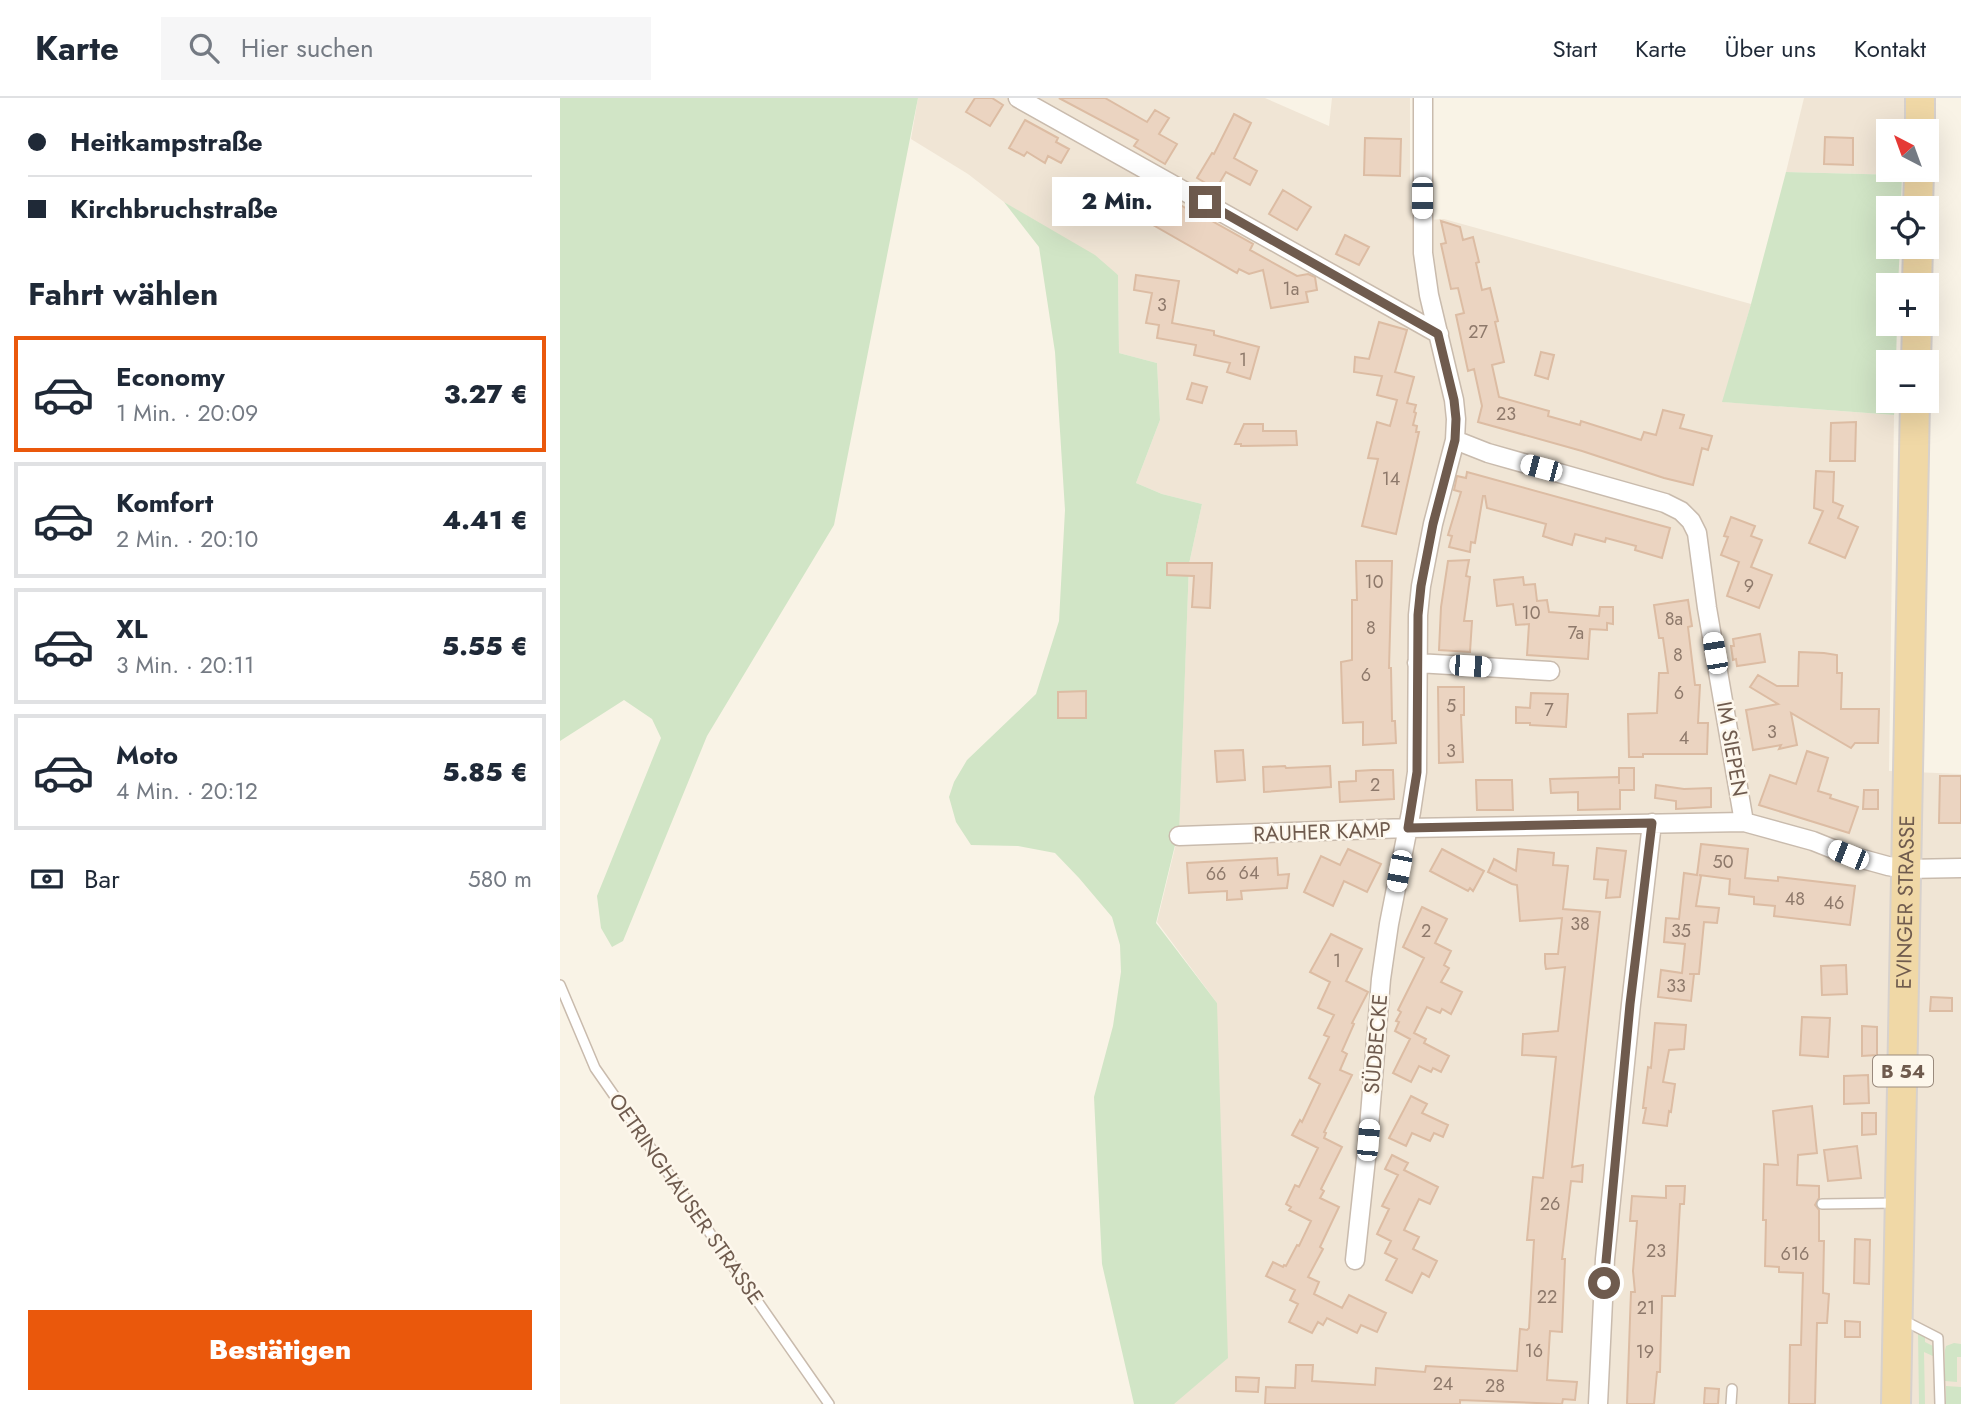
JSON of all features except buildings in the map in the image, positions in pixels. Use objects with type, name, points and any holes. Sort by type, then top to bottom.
[{"type":"main road","points":[[1920,98],[1920,119]]},
{"type":"main road","name":"EVINGER STRASSE","points":[[1896,1404],[1915,413]]},
{"type":"street","points":[[1018,98],[1438,334]]},
{"type":"street","points":[[1423,98],[1423,253],[1429,295],[1454,400],[1455,440]]},
{"type":"street","name":"SÜDBECKE","points":[[1355,1260],[1381,979],[1417,772],[1418,615],[1421,586],[1433,524],[1455,440]]},
{"type":"street","name":"IM SIEPEN","points":[[1455,440],[1488,453],[1656,500],[1681,511],[1691,521],[1697,533],[1707,608],[1744,822]]},
{"type":"street","points":[[1417,663],[1550,671]]},
{"type":"street","name":"RAUHER KAMP","points":[[1179,836],[1408,828],[1744,822],[1813,841],[1848,855],[1906,869],[1961,868]]},
{"type":"street","points":[[1598,1404],[1605,1259],[1630,1004],[1652,823]]},
{"type":"lane","name":"OETRINGHAUSER STRASSE","points":[[560,985],[595,1068],[829,1404]]},
{"type":"lane","points":[[1822,1204],[1901,1203]]},
{"type":"lane","points":[[1898,1318],[1938,1338],[1940,1404]]},
{"type":"lane","points":[[1731,1404],[1732,1390]]},
{"type":"shaded area","points":[[918,98],[1265,98],[1329,126],[1332,98],[1410,98],[1410,205],[1426,220],[1444,219],[1751,304],[1723,402],[1894,415],[1889,771],[1961,774],[1961,1404],[1171,1404],[1217,1003],[1157,922],[1179,831],[1189,564],[1202,504],[1162,494],[1136,483],[1160,420],[1157,363],[1119,353],[1118,275],[911,139]]},
{"type":"shaded area","points":[[1804,98],[1915,98],[1911,119],[1876,119],[1876,174],[1786,172]]},
{"type":"green space","points":[[560,98],[918,98],[834,525],[707,736],[623,941],[612,947],[601,928],[597,896],[661,738],[652,719],[624,700],[560,741]]},
{"type":"green space","points":[[1786,172],[1876,174],[1876,182],[1902,182],[1901,196],[1876,196],[1876,259],[1899,259],[1899,273],[1876,273],[1876,336],[1897,336],[1896,350],[1876,350],[1876,413],[1894,415],[1722,402]]},
{"type":"green space","points":[[1004,202],[1095,255],[1118,275],[1119,353],[1157,363],[1160,420],[1136,483],[1162,494],[1202,504],[1189,564],[1179,836],[1156,923],[1217,1003],[1228,1358],[1174,1404],[1134,1404],[1102,1264],[1094,1097],[1113,1026],[1121,972],[1120,945],[1112,917],[1055,853],[1018,846],[971,845],[956,822],[949,797],[967,760],[1036,694],[1059,621],[1065,510],[1055,352],[1039,247]]},
{"type":"green space","points":[[1918,1331],[1925,1334],[1925,1342],[1935,1347],[1935,1357],[1924,1352],[1925,1404],[1919,1404]]},
{"type":"green space","points":[[1961,1344],[1961,1357],[1957,1357],[1957,1382],[1945,1381],[1945,1350],[1946,1346]]},
{"type":"green space","points":[[1946,1386],[1961,1387],[1961,1404],[1946,1404]]},
{"type":"route","points":[[1205,202],[1438,334],[1454,400],[1455,440],[1433,524],[1421,586],[1418,615],[1417,772],[1408,828],[1652,823],[1630,1004],[1604,1283]]}]
